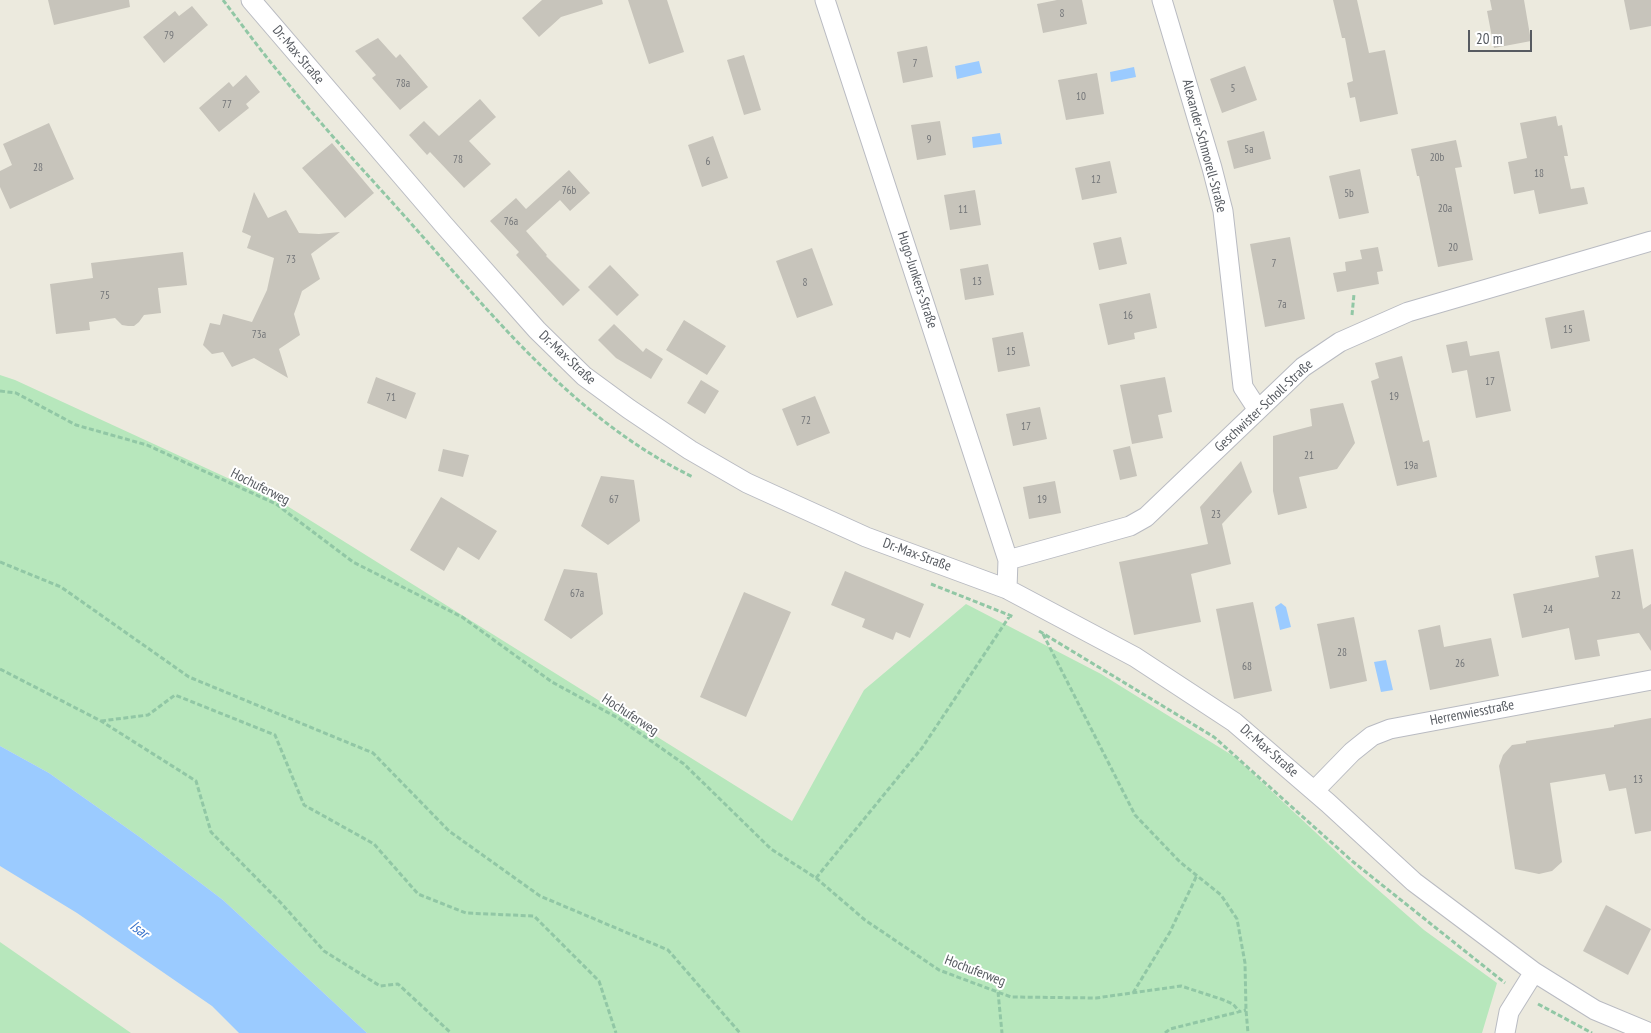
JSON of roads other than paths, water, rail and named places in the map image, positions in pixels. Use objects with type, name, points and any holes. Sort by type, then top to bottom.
[{"type":"street","name":"Dr.-Max-Straße","points":[[251,0],[537,330],[584,376],[690,450],[747,483],[866,536],[1007,589],[1135,658],[1234,722],[1314,791],[1414,882],[1534,972],[1595,1010],[1650,1033]]},
{"type":"street","name":"Hugo-Junkers-Straße","points":[[825,0],[1008,560]]},
{"type":"street","name":"Alexander-Schmorell-Straße","points":[[1162,0],[1223,211],[1242,387],[1258,410]]},
{"type":"street","name":"Geschwister-Scholl-Straße","points":[[1008,560],[1130,526],[1146,517],[1303,367],[1340,342],[1408,312],[1651,241]]},
{"type":"street","points":[[1007,589],[1008,560]]},
{"type":"street","name":"Herrenwiesstraße","points":[[1314,791],[1352,752],[1372,736],[1390,729],[1651,680]]},
{"type":"street","points":[[1505,1033],[1509,1012],[1534,972]]},
{"type":"water","points":[[979,61],[982,73],[957,79],[955,66]]},
{"type":"water","points":[[1134,67],[1136,77],[1111,82],[1110,72]]},
{"type":"water","points":[[1000,133],[1002,144],[973,148],[972,137]]},
{"type":"water","points":[[1281,603],[1286,607],[1291,627],[1280,630],[1275,607]]},
{"type":"water","points":[[1386,660],[1393,690],[1381,692],[1374,662]]},
{"type":"water","name":"Isar","points":[[0,746],[49,773],[141,838],[223,900],[367,1033],[239,1033],[212,1006],[77,913],[0,866]]}]
